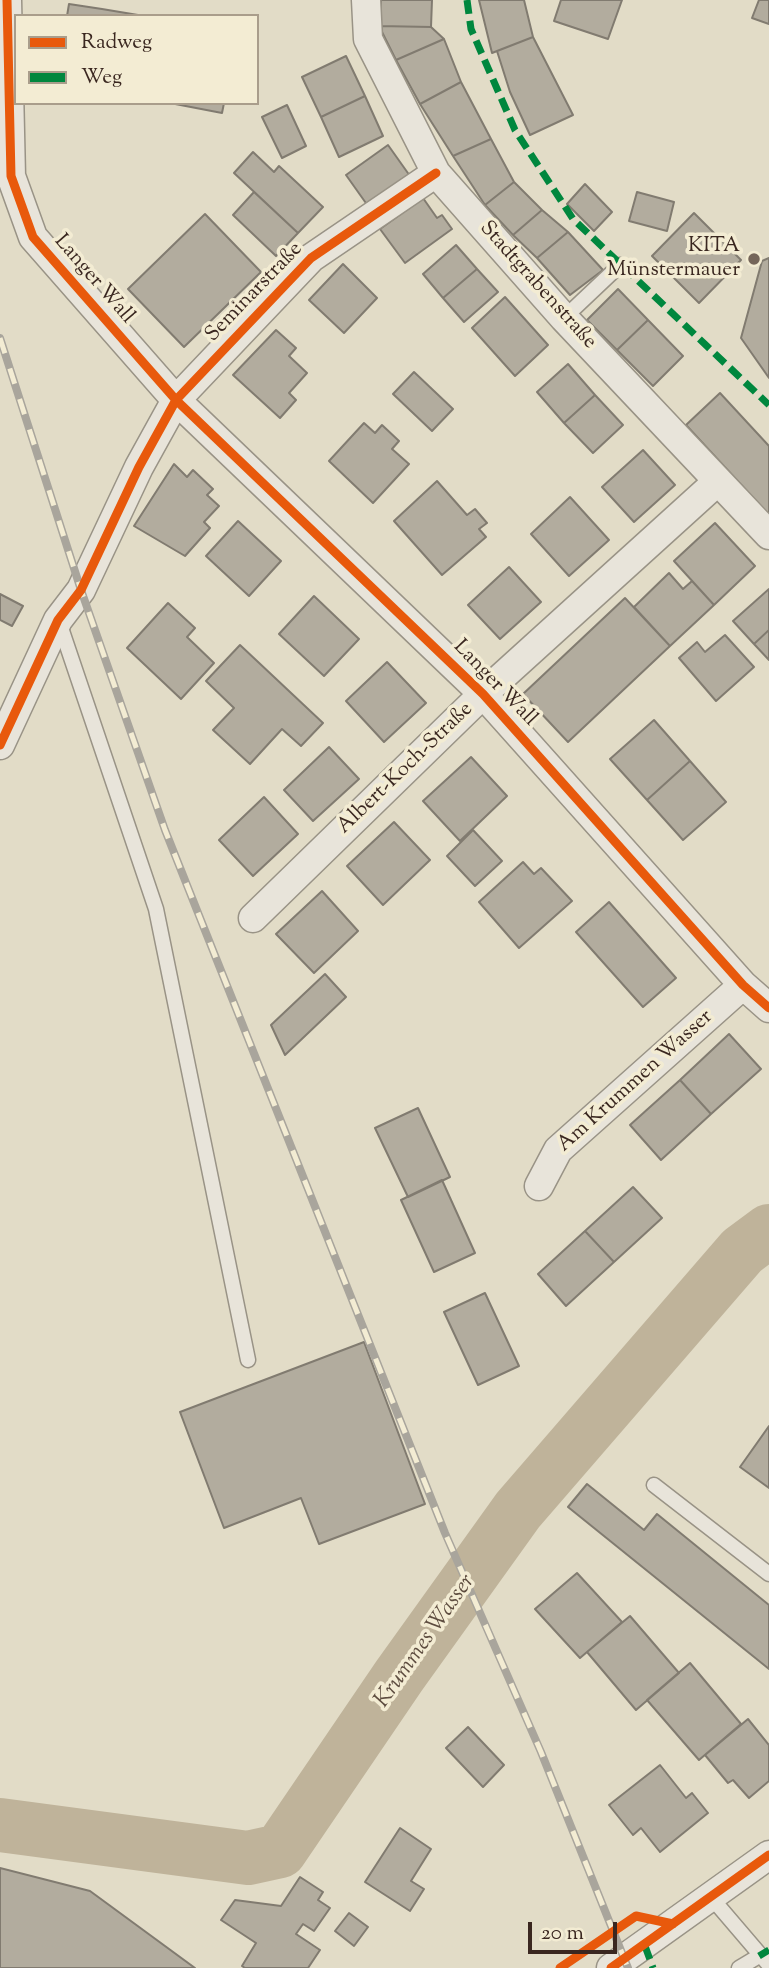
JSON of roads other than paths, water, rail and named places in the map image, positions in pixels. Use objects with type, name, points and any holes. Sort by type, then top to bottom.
[{"type":"street","name":"Stadtgrabenstraße","points":[[366,0],[369,39],[436,173],[564,318],[769,536]]},
{"type":"street","name":"Langer Wall","points":[[4,6],[11,176],[33,237],[176,400],[483,694],[743,985],[769,1008]]},
{"type":"street","name":"Seminarstraße","points":[[176,400],[311,258],[436,173]]},
{"type":"street","points":[[0,745],[58,620],[81,590],[139,467],[176,400]]},
{"type":"street","name":"Albert-Koch-Straße","points":[[253,918],[483,694],[718,481]]},
{"type":"street","name":"Am Krummen Wasser","points":[[539,1186],[558,1150],[743,985]]},
{"type":"street","points":[[611,1968],[769,1855]]},
{"type":"lane","points":[[564,318],[620,265]]},
{"type":"lane","points":[[58,620],[156,909],[248,1360]]},
{"type":"lane","points":[[654,1485],[769,1574]]},
{"type":"lane","points":[[710,1896],[764,1960],[739,1968]]},
{"type":"waterway","name":"Krummes Wasser","points":[[0,1825],[248,1858],[280,1851],[399,1676],[518,1510],[742,1251],[769,1231]]},
{"type":"railway","points":[[0,338],[81,590],[165,830],[445,1533],[541,1752],[628,1968]]},
{"type":"place","name":"KITA Münstermauer","points":[[754,259]]}]
